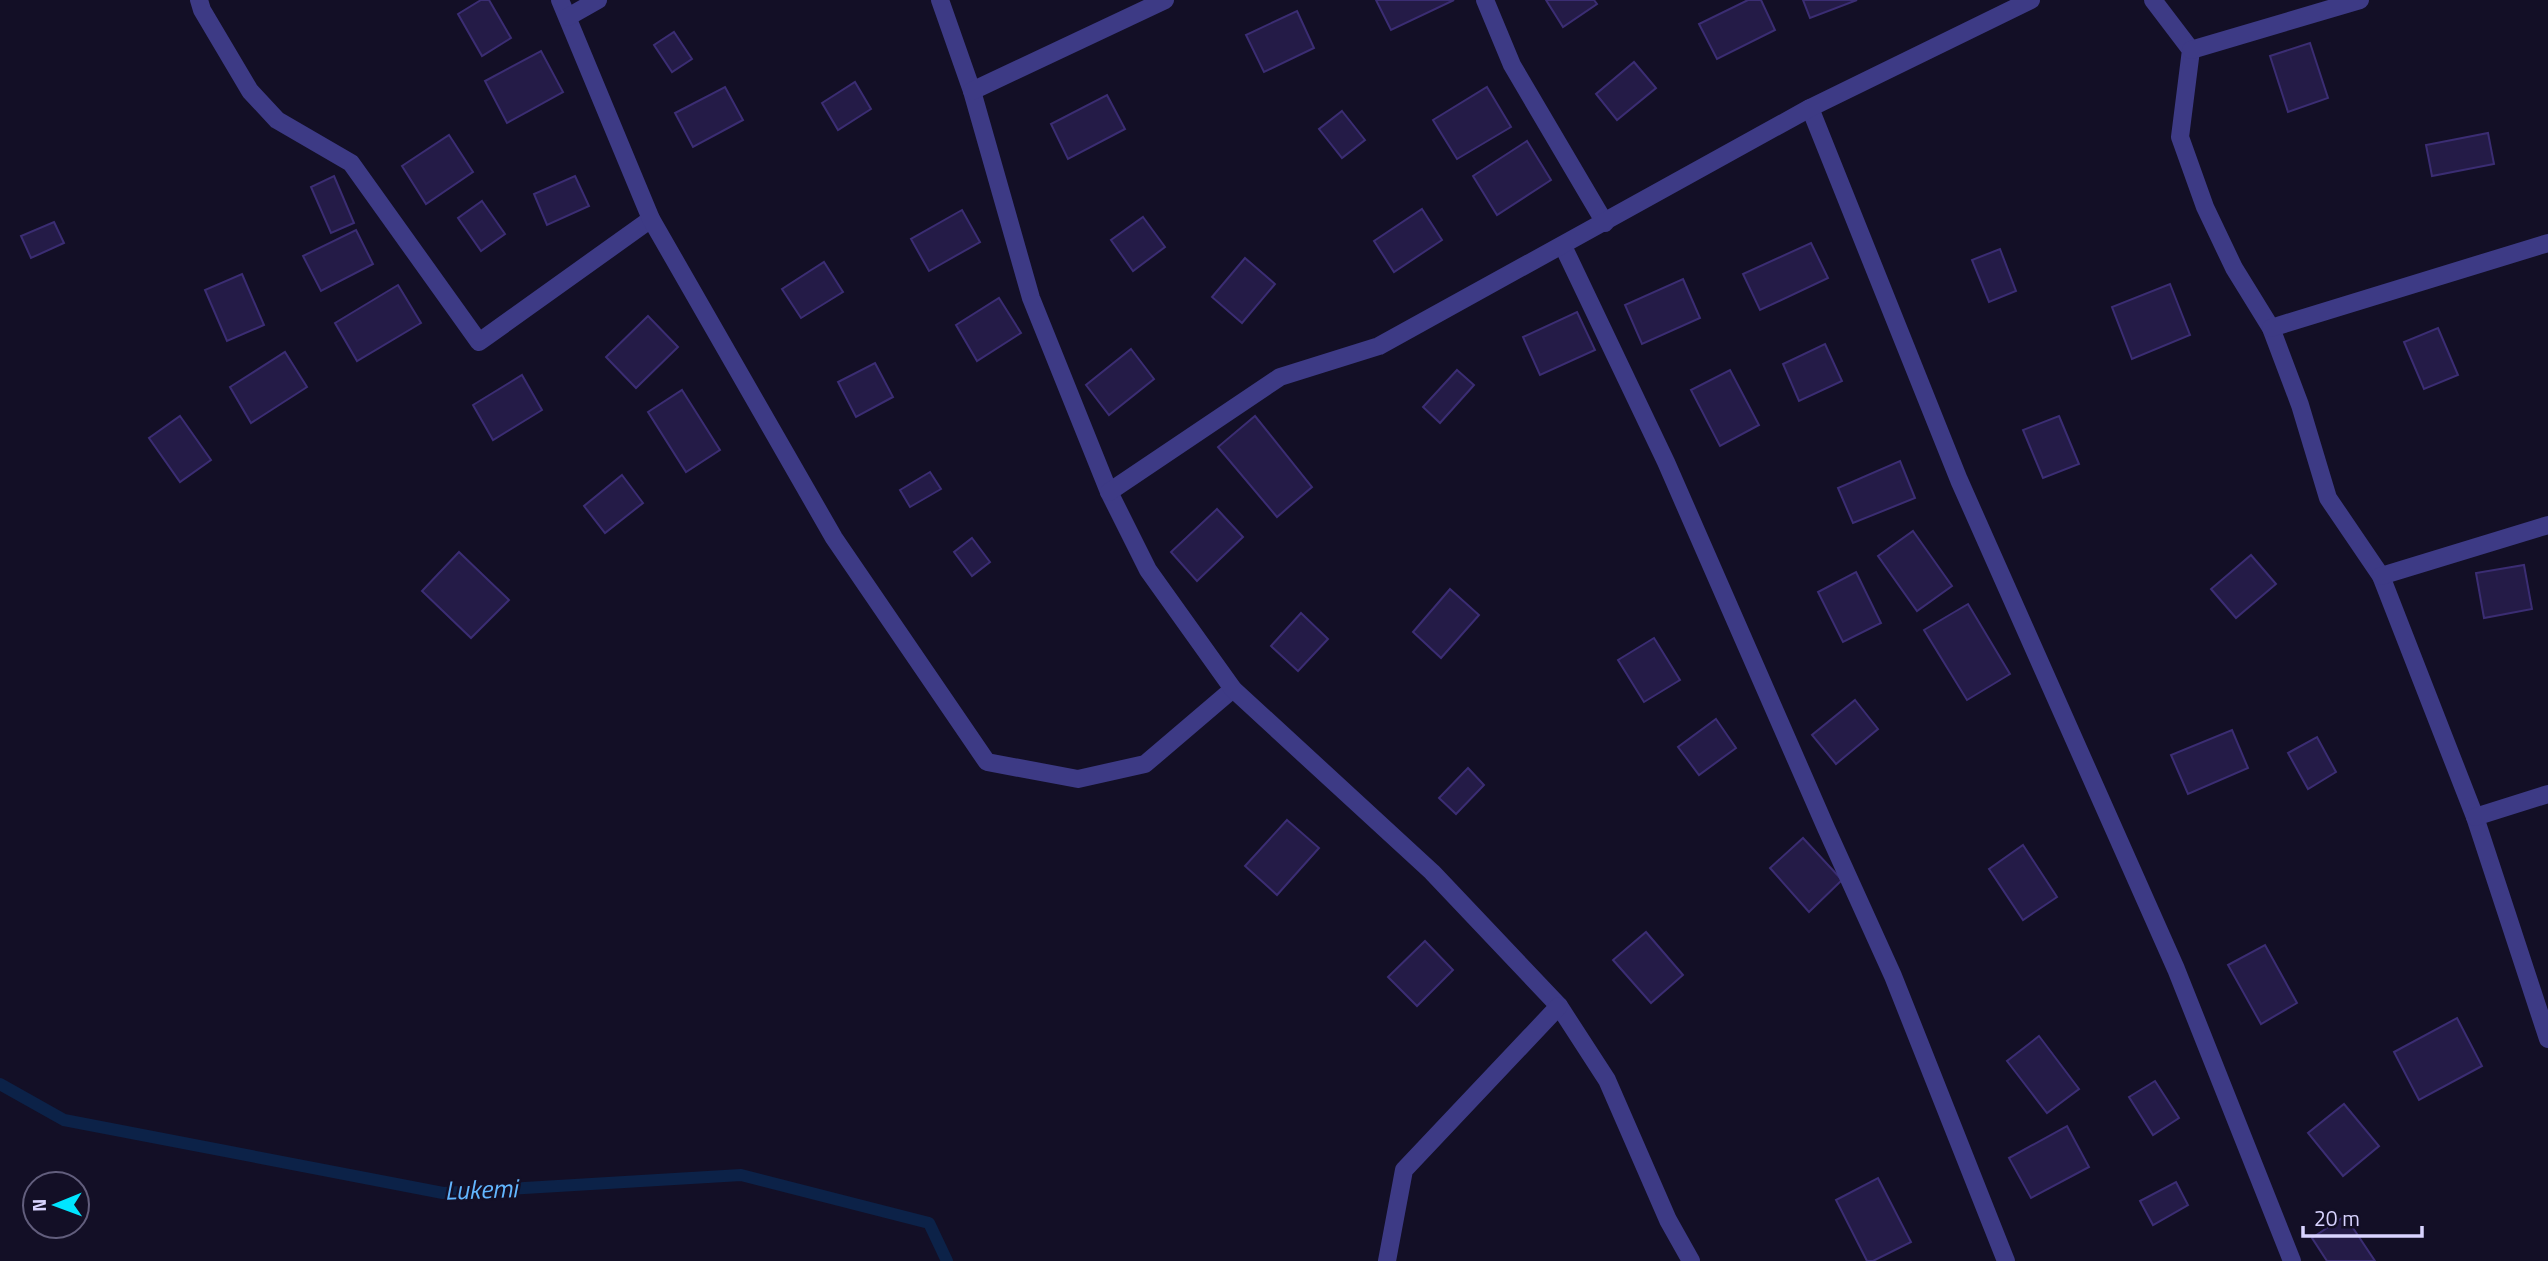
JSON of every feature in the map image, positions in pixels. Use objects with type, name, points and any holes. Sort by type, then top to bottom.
[{"type":"street","points":[[199,0],[202,10],[250,92],[277,120],[351,163],[479,342],[651,219]]},
{"type":"street","points":[[560,0],[651,219],[834,538],[987,762],[1078,779],[1145,764],[1233,689]]},
{"type":"street","points":[[569,17],[598,0]]},
{"type":"street","points":[[940,0],[972,91],[1031,298],[1110,492],[1148,570],[1233,689],[1432,872],[1559,1006],[1607,1080],[1668,1220],[1691,1261]]},
{"type":"street","points":[[972,91],[1164,0]]},
{"type":"street","points":[[1485,0],[1512,65],[1605,223]]},
{"type":"street","points":[[1110,492],[1280,377],[1380,346],[1810,108],[2031,0]]},
{"type":"street","points":[[2153,0],[2191,50],[2180,137],[2206,207],[2234,268],[2271,328],[2300,405],[2328,498],[2381,576],[2475,817],[2548,1039]]},
{"type":"street","points":[[2191,50],[2360,0]]},
{"type":"street","points":[[1810,108],[1959,480],[2176,970],[2292,1261]]},
{"type":"street","points":[[2271,328],[2548,243]]},
{"type":"street","points":[[1563,246],[1666,461],[1893,976],[2006,1261]]},
{"type":"street","points":[[2381,576],[2548,525]]},
{"type":"street","points":[[2475,817],[2548,794]]},
{"type":"street","points":[[1387,1261],[1404,1170],[1559,1006]]},
{"type":"building","points":[[481,0],[489,0],[511,38],[482,56],[458,14]]},
{"type":"building","points":[[1376,0],[1454,0],[1391,30]]},
{"type":"building","points":[[1546,0],[1594,0],[1597,4],[1563,27]]},
{"type":"building","points":[[1748,0],[1761,0],[1775,30],[1717,59],[1699,24]]},
{"type":"building","points":[[1803,0],[1857,0],[1810,18]]},
{"type":"building","points":[[1297,11],[1314,48],[1264,72],[1246,35]]},
{"type":"building","points":[[674,32],[692,59],[672,72],[654,45]]},
{"type":"building","points":[[2310,43],[2328,98],[2288,112],[2270,56]]},
{"type":"building","points":[[541,51],[563,92],[507,123],[485,81]]},
{"type":"building","points":[[1634,62],[1656,88],[1617,120],[1596,94]]},
{"type":"building","points":[[855,82],[871,109],[838,130],[822,103]]},
{"type":"building","points":[[725,87],[743,120],[693,147],[675,113]]},
{"type":"building","points":[[1487,87],[1511,127],[1457,159],[1433,120]]},
{"type":"building","points":[[1107,95],[1125,129],[1068,159],[1051,124]]},
{"type":"building","points":[[1342,111],[1365,140],[1342,158],[1319,129]]},
{"type":"building","points":[[2488,133],[2494,164],[2432,176],[2426,145]]},
{"type":"building","points":[[449,135],[473,172],[426,204],[402,166]]},
{"type":"building","points":[[1527,141],[1551,180],[1497,215],[1473,176]]},
{"type":"building","points":[[334,176],[354,223],[331,233],[311,187]]},
{"type":"building","points":[[575,176],[589,206],[547,225],[534,194]]},
{"type":"building","points":[[482,201],[505,234],[481,251],[458,218]]},
{"type":"building","points":[[1422,209],[1442,240],[1394,272],[1374,241]]},
{"type":"building","points":[[962,210],[980,242],[929,271],[911,239]]},
{"type":"building","points":[[1143,217],[1165,247],[1133,271],[1111,240]]},
{"type":"building","points":[[54,222],[64,243],[31,258],[21,236]]},
{"type":"building","points":[[356,230],[373,264],[321,291],[303,256]]},
{"type":"building","points":[[1811,243],[1828,278],[1760,310],[1743,274]]},
{"type":"building","points":[[2000,249],[2016,291],[1989,302],[1972,260]]},
{"type":"building","points":[[1245,258],[1275,284],[1242,323],[1212,297]]},
{"type":"building","points":[[824,262],[843,292],[801,318],[782,289]]},
{"type":"building","points":[[242,274],[264,325],[227,341],[205,290]]},
{"type":"building","points":[[1683,279],[1700,318],[1642,344],[1625,305]]},
{"type":"building","points":[[2170,284],[2190,335],[2132,359],[2112,307]]},
{"type":"building","points":[[398,285],[421,323],[357,361],[335,323]]},
{"type":"building","points":[[999,298],[1021,333],[977,361],[956,325]]},
{"type":"building","points":[[1577,312],[1595,350],[1540,375],[1523,337]]},
{"type":"building","points":[[648,316],[678,347],[636,388],[606,357]]},
{"type":"building","points":[[2438,328],[2458,375],[2424,389],[2404,342]]},
{"type":"building","points":[[1825,344],[1842,381],[1799,401],[1783,364]]},
{"type":"building","points":[[1131,349],[1154,379],[1109,415],[1086,385]]},
{"type":"building","points":[[285,352],[307,387],[251,423],[230,387]]},
{"type":"building","points":[[875,363],[893,397],[856,417],[838,382]]},
{"type":"building","points":[[1457,370],[1474,385],[1440,423],[1423,407]]},
{"type":"building","points":[[1730,370],[1759,425],[1720,446],[1691,390]]},
{"type":"building","points":[[522,375],[542,410],[493,440],[473,405]]},
{"type":"building","points":[[682,390],[720,450],[686,472],[648,412]]},
{"type":"building","points":[[180,416],[211,460],[180,482],[149,438]]},
{"type":"building","points":[[1255,416],[1312,487],[1277,517],[1218,447]]},
{"type":"building","points":[[2059,416],[2079,464],[2043,478],[2023,430]]},
{"type":"building","points":[[1900,461],[1915,498],[1853,523],[1838,488]]},
{"type":"building","points":[[930,472],[941,489],[910,507],[900,490]]},
{"type":"building","points":[[622,475],[643,503],[605,533],[584,506]]},
{"type":"building","points":[[1217,509],[1243,537],[1197,581],[1171,552]]},
{"type":"building","points":[[1913,531],[1952,586],[1917,611],[1878,556]]},
{"type":"building","points":[[972,538],[990,562],[972,576],[954,552]]},
{"type":"building","points":[[459,552],[509,600],[471,638],[422,591]]},
{"type":"building","points":[[2251,555],[2276,584],[2236,618],[2211,589]]},
{"type":"building","points":[[2524,565],[2532,609],[2484,618],[2476,573]]},
{"type":"building","points":[[1856,572],[1881,623],[1843,642],[1818,592]]},
{"type":"building","points":[[1450,589],[1479,615],[1441,658],[1413,632]]},
{"type":"building","points":[[1968,604],[2010,674],[1967,700],[1924,630]]},
{"type":"building","points":[[1301,613],[1328,639],[1298,671],[1271,646]]},
{"type":"building","points":[[1654,638],[1680,680],[1644,702],[1618,660]]},
{"type":"building","points":[[1855,700],[1878,729],[1836,764],[1812,735]]},
{"type":"building","points":[[1716,719],[1736,748],[1699,775],[1678,747]]},
{"type":"building","points":[[2232,730],[2248,768],[2188,794],[2171,755]]},
{"type":"building","points":[[2317,737],[2336,772],[2308,789],[2288,753]]},
{"type":"building","points":[[1468,768],[1484,785],[1456,814],[1439,798]]},
{"type":"building","points":[[1287,820],[1319,848],[1277,895],[1245,866]]},
{"type":"building","points":[[1803,838],[1842,880],[1809,912],[1770,868]]},
{"type":"building","points":[[2023,845],[2057,897],[2023,920],[1989,869]]},
{"type":"building","points":[[1646,932],[1683,975],[1651,1003],[1613,960]]},
{"type":"building","points":[[1425,941],[1453,970],[1417,1006],[1388,977]]},
{"type":"building","points":[[2265,945],[2297,1003],[2261,1024],[2228,965]]},
{"type":"building","points":[[2457,1018],[2482,1066],[2419,1100],[2394,1052]]},
{"type":"building","points":[[2039,1036],[2079,1089],[2047,1113],[2007,1061]]},
{"type":"building","points":[[2155,1081],[2179,1118],[2153,1135],[2129,1097]]},
{"type":"building","points":[[2344,1104],[2379,1146],[2343,1176],[2308,1133]]},
{"type":"building","points":[[2067,1126],[2089,1167],[2031,1198],[2009,1158]]},
{"type":"building","points":[[1878,1178],[1911,1242],[1873,1261],[1867,1261],[1836,1200]]},
{"type":"building","points":[[2176,1182],[2188,1205],[2153,1225],[2140,1201]]},
{"type":"building","points":[[2345,1216],[2375,1261],[2327,1261],[2312,1238]]},
{"type":"waterway","name":"Lukemi","points":[[0,1084],[64,1120],[443,1193],[741,1175],[929,1223],[947,1261]]}]
